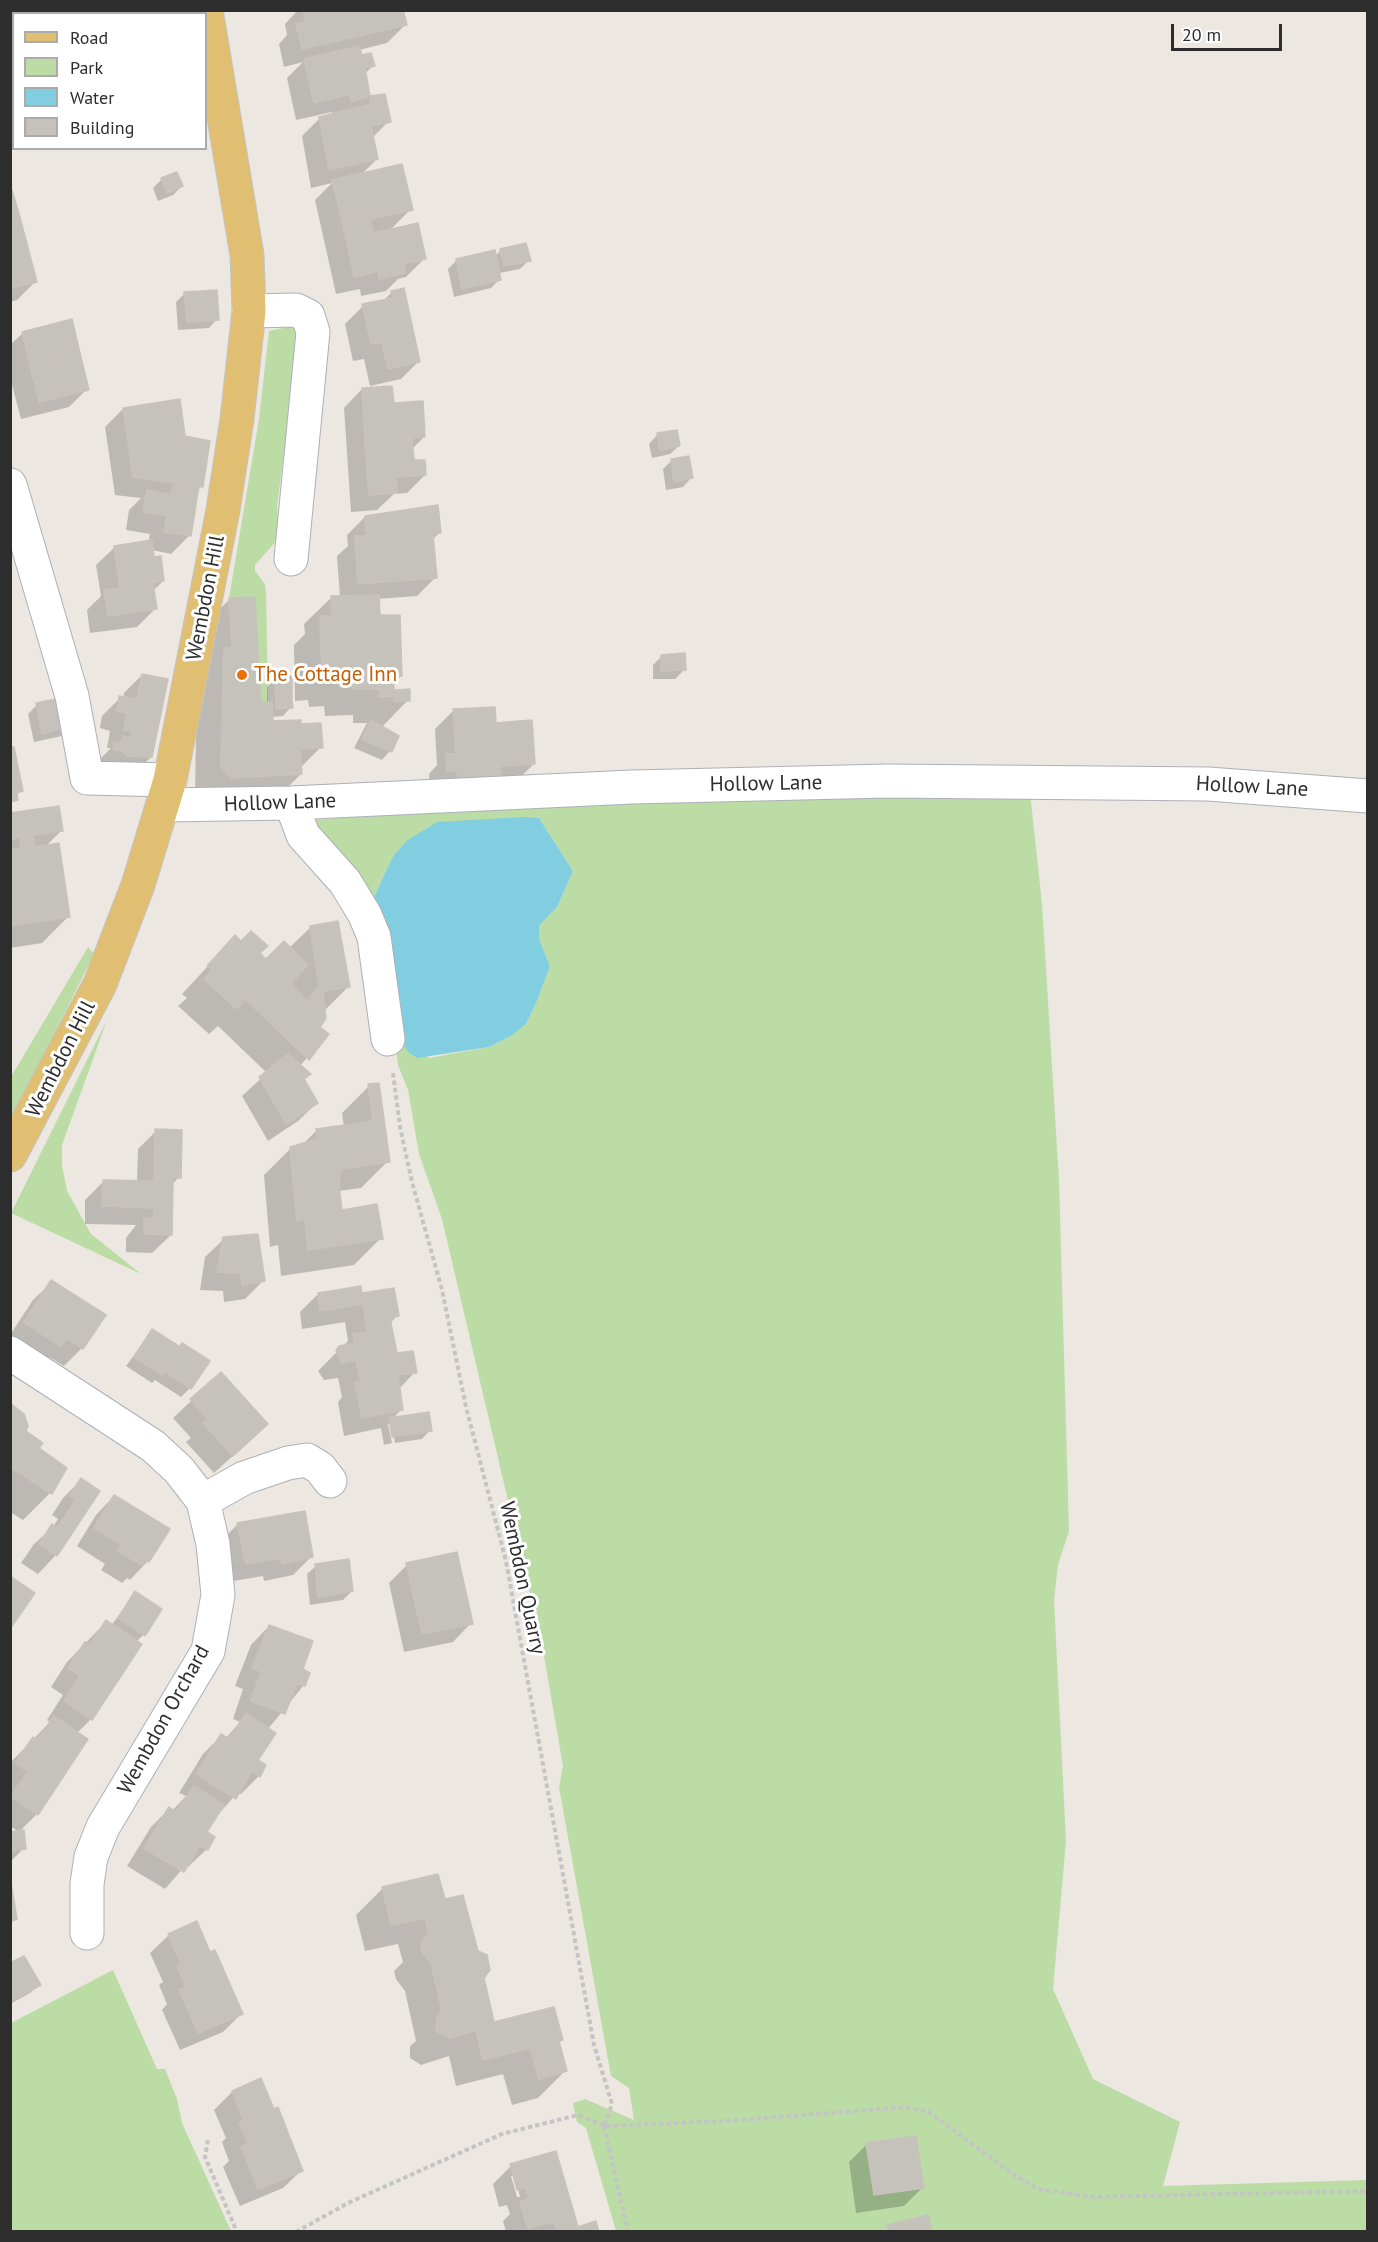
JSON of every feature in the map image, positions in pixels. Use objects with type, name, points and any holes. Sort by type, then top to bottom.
[{"type":"main road","name":"Wembdon Hill","points":[[10,1155],[100,984],[138,885],[167,793],[223,510],[237,419],[249,311],[247,255],[240,201],[207,16]]},
{"type":"street","points":[[249,311],[296,310],[308,316],[313,332],[291,559]]},
{"type":"street","name":"Hollow Lane","points":[[10,485],[72,696],[87,778],[167,793],[291,803],[632,787],[887,781],[1208,784],[1368,795]]},
{"type":"street","points":[[291,803],[303,835],[345,882],[365,915],[374,937],[388,1039]]},
{"type":"street","name":"Wembdon Orchard","points":[[10,1353],[153,1446],[179,1470],[202,1501],[213,1544],[218,1595],[208,1651],[103,1827],[91,1857],[87,1884],[87,1933]]},
{"type":"street","points":[[202,1501],[244,1478],[288,1463],[307,1460],[320,1467],[330,1481]]},
{"type":"path","name":"Wembdon Quarry","points":[[388,1039],[400,1127],[412,1182],[440,1280],[466,1407],[506,1561],[594,2045],[612,2104],[604,2126]]},
{"type":"path","points":[[296,2232],[348,2203],[502,2134],[578,2115],[590,2118],[604,2126],[726,2121],[906,2107],[930,2112],[1014,2175],[1038,2189],[1094,2197],[1368,2191]]},
{"type":"path","points":[[604,2126],[628,2232]]},
{"type":"path","points":[[208,2140],[205,2157],[237,2232]]},
{"type":"green space","points":[[298,325],[296,362],[277,506],[279,538],[255,565],[255,571],[265,584],[266,592],[268,702],[261,702],[255,597],[229,598],[259,419],[269,331]]},
{"type":"green space","points":[[1030,792],[1042,904],[1059,1180],[1069,1531],[1058,1565],[1054,1600],[1066,1841],[1053,1989],[1093,2079],[1180,2122],[1163,2186],[1367,2180],[1367,2231],[616,2231],[586,2128],[577,2122],[573,2103],[585,2099],[634,2120],[629,2088],[611,2076],[559,1787],[563,1766],[543,1650],[442,1219],[419,1154],[408,1090],[398,1065],[392,1011],[429,1058],[489,1047],[511,1036],[526,1024],[550,966],[539,939],[539,926],[557,907],[573,871],[539,818],[385,873],[371,904],[312,820],[515,804]],"holes":[[[916,2136],[924,2188],[874,2195],[866,2143]]]},
{"type":"green space","points":[[88,947],[94,954],[11,1120],[11,1077]]},
{"type":"green space","points":[[107,1020],[62,1145],[62,1165],[67,1191],[91,1234],[141,1274],[11,1213]]},
{"type":"green space","points":[[113,1970],[157,2069],[165,2069],[177,2099],[182,2123],[231,2231],[11,2231],[11,2023]]},
{"type":"water","points":[[539,818],[573,871],[557,907],[539,926],[539,939],[550,966],[537,1001],[526,1024],[511,1036],[489,1047],[417,1058],[408,1052],[398,1035],[371,904],[394,855],[408,840],[437,822]]},
{"type":"building","points":[[303,10],[403,10],[407,25],[302,49],[296,24],[306,22]]},
{"type":"building","points":[[359,46],[362,55],[371,53],[375,66],[365,68],[370,96],[351,102],[350,94],[314,103],[304,59]]},
{"type":"building","points":[[385,94],[391,122],[371,126],[378,159],[329,170],[319,117],[371,104],[370,96]]},
{"type":"building","points":[[402,164],[413,210],[343,225],[332,180]]},
{"type":"building","points":[[177,172],[183,186],[167,193],[161,178]]},
{"type":"building","points":[[10,184],[18,210],[10,212]]},
{"type":"building","points":[[18,210],[37,282],[10,289],[10,212]]},
{"type":"building","points":[[370,219],[374,233],[418,223],[426,259],[404,264],[406,273],[379,279],[378,271],[354,277],[343,225]]},
{"type":"building","points":[[526,243],[531,261],[504,266],[500,249]]},
{"type":"building","points":[[495,250],[501,280],[462,289],[456,259]]},
{"type":"building","points":[[404,288],[420,362],[388,369],[382,342],[371,344],[362,304],[393,298],[391,291]]},
{"type":"building","points":[[217,290],[219,320],[203,321],[201,291]]},
{"type":"building","points":[[201,291],[203,321],[187,322],[184,292]]},
{"type":"building","points":[[72,319],[80,353],[30,365],[22,332]]},
{"type":"building","points":[[80,353],[89,390],[39,402],[30,365]]},
{"type":"building","points":[[392,386],[394,403],[423,401],[425,437],[365,442],[362,388]]},
{"type":"building","points":[[180,399],[185,436],[210,441],[203,487],[133,477],[123,408]]},
{"type":"building","points":[[677,430],[680,446],[660,450],[657,433]]},
{"type":"building","points":[[412,438],[414,460],[425,460],[426,475],[396,477],[397,493],[369,495],[365,442]]},
{"type":"building","points":[[689,456],[693,478],[674,482],[671,459]]},
{"type":"building","points":[[174,482],[199,486],[191,536],[164,532],[167,516],[143,512],[147,490],[171,495]]},
{"type":"building","points":[[438,505],[441,533],[433,534],[437,578],[358,584],[355,536],[366,536],[365,516]]},
{"type":"building","points":[[152,540],[154,557],[161,556],[164,581],[153,583],[157,609],[108,616],[104,590],[120,588],[114,546]]},
{"type":"building","points":[[379,595],[380,615],[400,615],[402,676],[394,676],[394,690],[410,689],[410,701],[394,701],[393,696],[379,697],[380,689],[352,689],[351,680],[335,681],[335,674],[322,674],[320,616],[332,616],[331,596]]},
{"type":"building","name":"The Cottage Inn","points":[[255,597],[261,702],[272,702],[273,721],[301,720],[301,724],[321,723],[323,748],[300,749],[302,774],[232,778],[221,767],[224,648],[232,647],[229,598]]},
{"type":"building","points":[[685,653],[686,670],[661,671],[661,655]]},
{"type":"building","points":[[142,674],[168,679],[152,757],[127,756],[122,751],[114,750],[113,743],[122,742],[123,736],[131,738],[133,731],[124,730],[127,713],[117,711],[119,696],[137,699]]},
{"type":"building","points":[[292,676],[292,701],[276,702],[275,677]]},
{"type":"building","points":[[66,697],[72,727],[57,730],[51,700]]},
{"type":"building","points":[[51,700],[57,730],[42,734],[36,703]]},
{"type":"building","points":[[292,701],[293,708],[276,709],[276,702]]},
{"type":"building","points":[[495,707],[496,723],[532,720],[535,764],[500,766],[501,782],[458,785],[457,771],[447,772],[446,754],[456,754],[453,709]]},
{"type":"building","points":[[371,720],[399,736],[392,752],[362,739]]},
{"type":"building","points":[[10,747],[14,747],[23,791],[17,793],[18,800],[10,802]]},
{"type":"building","points":[[59,806],[63,831],[33,835],[35,847],[59,843],[70,917],[11,926],[10,850],[21,849],[20,837],[10,839],[10,813]]},
{"type":"building","points":[[338,921],[350,987],[323,991],[326,1018],[320,1027],[329,1034],[309,1060],[245,999],[237,1009],[204,979],[212,970],[207,966],[235,935],[241,941],[251,931],[268,946],[260,953],[266,959],[284,941],[308,965],[290,984],[307,1001],[319,986],[310,926]]},
{"type":"building","points":[[288,1054],[311,1074],[304,1079],[318,1103],[286,1124],[259,1077]]},
{"type":"building","points":[[379,1083],[390,1162],[341,1169],[339,1185],[342,1210],[377,1204],[383,1239],[308,1250],[305,1219],[297,1221],[290,1147],[317,1139],[316,1129],[373,1121],[368,1084]]},
{"type":"building","points":[[155,1129],[182,1130],[181,1178],[173,1178],[172,1235],[144,1234],[144,1218],[153,1219],[154,1208],[102,1206],[103,1180],[154,1181]]},
{"type":"building","points":[[258,1234],[265,1281],[242,1285],[241,1273],[217,1272],[223,1237]]},
{"type":"building","points":[[51,1280],[106,1315],[83,1349],[67,1338],[61,1347],[24,1322]]},
{"type":"building","points":[[361,1286],[362,1293],[394,1288],[399,1316],[390,1318],[397,1353],[413,1351],[417,1373],[398,1375],[403,1410],[362,1418],[355,1382],[361,1382],[356,1360],[342,1363],[336,1351],[339,1346],[355,1343],[353,1334],[367,1332],[363,1304],[320,1311],[318,1293]]},
{"type":"building","points":[[152,1329],[180,1347],[162,1375],[134,1357]]},
{"type":"building","points":[[182,1343],[210,1361],[191,1389],[164,1371]]},
{"type":"building","points":[[221,1372],[268,1424],[233,1456],[203,1423],[208,1419],[190,1399]]},
{"type":"building","points":[[10,1403],[24,1414],[28,1426],[26,1431],[43,1443],[39,1448],[67,1468],[52,1494],[10,1467]]},
{"type":"building","points":[[429,1412],[432,1431],[392,1437],[389,1418]]},
{"type":"building","points":[[81,1478],[100,1491],[57,1556],[39,1544],[52,1524],[57,1528],[76,1500],[69,1496]]},
{"type":"building","points":[[114,1495],[170,1529],[149,1562],[145,1560],[142,1565],[118,1551],[122,1545],[94,1528]]},
{"type":"building","points":[[305,1511],[313,1557],[282,1564],[281,1558],[246,1564],[237,1523]]},
{"type":"building","points":[[457,1552],[473,1624],[422,1634],[406,1563]]},
{"type":"building","points":[[349,1559],[353,1591],[318,1597],[315,1564]]},
{"type":"building","points":[[10,1576],[35,1593],[10,1629]]},
{"type":"building","points":[[135,1591],[162,1609],[145,1636],[118,1618]]},
{"type":"building","points":[[106,1620],[142,1644],[92,1720],[64,1701],[80,1676],[68,1668],[85,1642],[90,1645]]},
{"type":"building","points":[[269,1625],[313,1641],[303,1669],[310,1673],[305,1686],[297,1683],[285,1714],[251,1701],[261,1671],[252,1668]]},
{"type":"building","points":[[246,1713],[276,1733],[258,1760],[266,1765],[260,1777],[252,1771],[236,1799],[196,1774],[221,1734],[229,1739]]},
{"type":"building","points":[[54,1716],[88,1739],[38,1815],[11,1796],[28,1772],[15,1763],[33,1737],[37,1740]]},
{"type":"building","points":[[194,1786],[224,1805],[207,1832],[215,1837],[208,1850],[200,1845],[184,1872],[144,1848],[169,1807],[176,1812]]},
{"type":"building","points":[[24,1830],[26,1849],[10,1851],[10,1832]]},
{"type":"building","points":[[438,1874],[445,1899],[463,1895],[478,1951],[487,1955],[490,1970],[484,1978],[494,2022],[554,2007],[563,2040],[559,2041],[567,2071],[539,2079],[530,2048],[483,2060],[476,2030],[449,2038],[436,2031],[437,2017],[442,2012],[431,1963],[422,1952],[421,1943],[429,1934],[425,1918],[391,1925],[382,1887]]},
{"type":"building","points":[[10,1877],[17,1919],[10,1922]]},
{"type":"building","points":[[197,1921],[210,1952],[215,1950],[243,2014],[198,2033],[179,1990],[186,1987],[177,1966],[181,1964],[168,1934]]},
{"type":"building","points":[[24,1956],[41,1985],[11,2001],[10,1963]]},
{"type":"building","points":[[261,2078],[274,2109],[278,2107],[303,2171],[258,2189],[241,2147],[248,2144],[239,2123],[244,2121],[232,2091]]},
{"type":"building","points":[[916,2136],[924,2188],[874,2195],[866,2143]]},
{"type":"building","points":[[556,2151],[578,2227],[596,2221],[599,2232],[557,2232],[554,2221],[528,2229],[520,2202],[529,2199],[525,2187],[517,2190],[510,2164]]},
{"type":"building","points":[[928,2215],[932,2232],[889,2232],[887,2225]]},
{"type":"place","name":"The Cottage Inn","points":[[242,675]]}]
